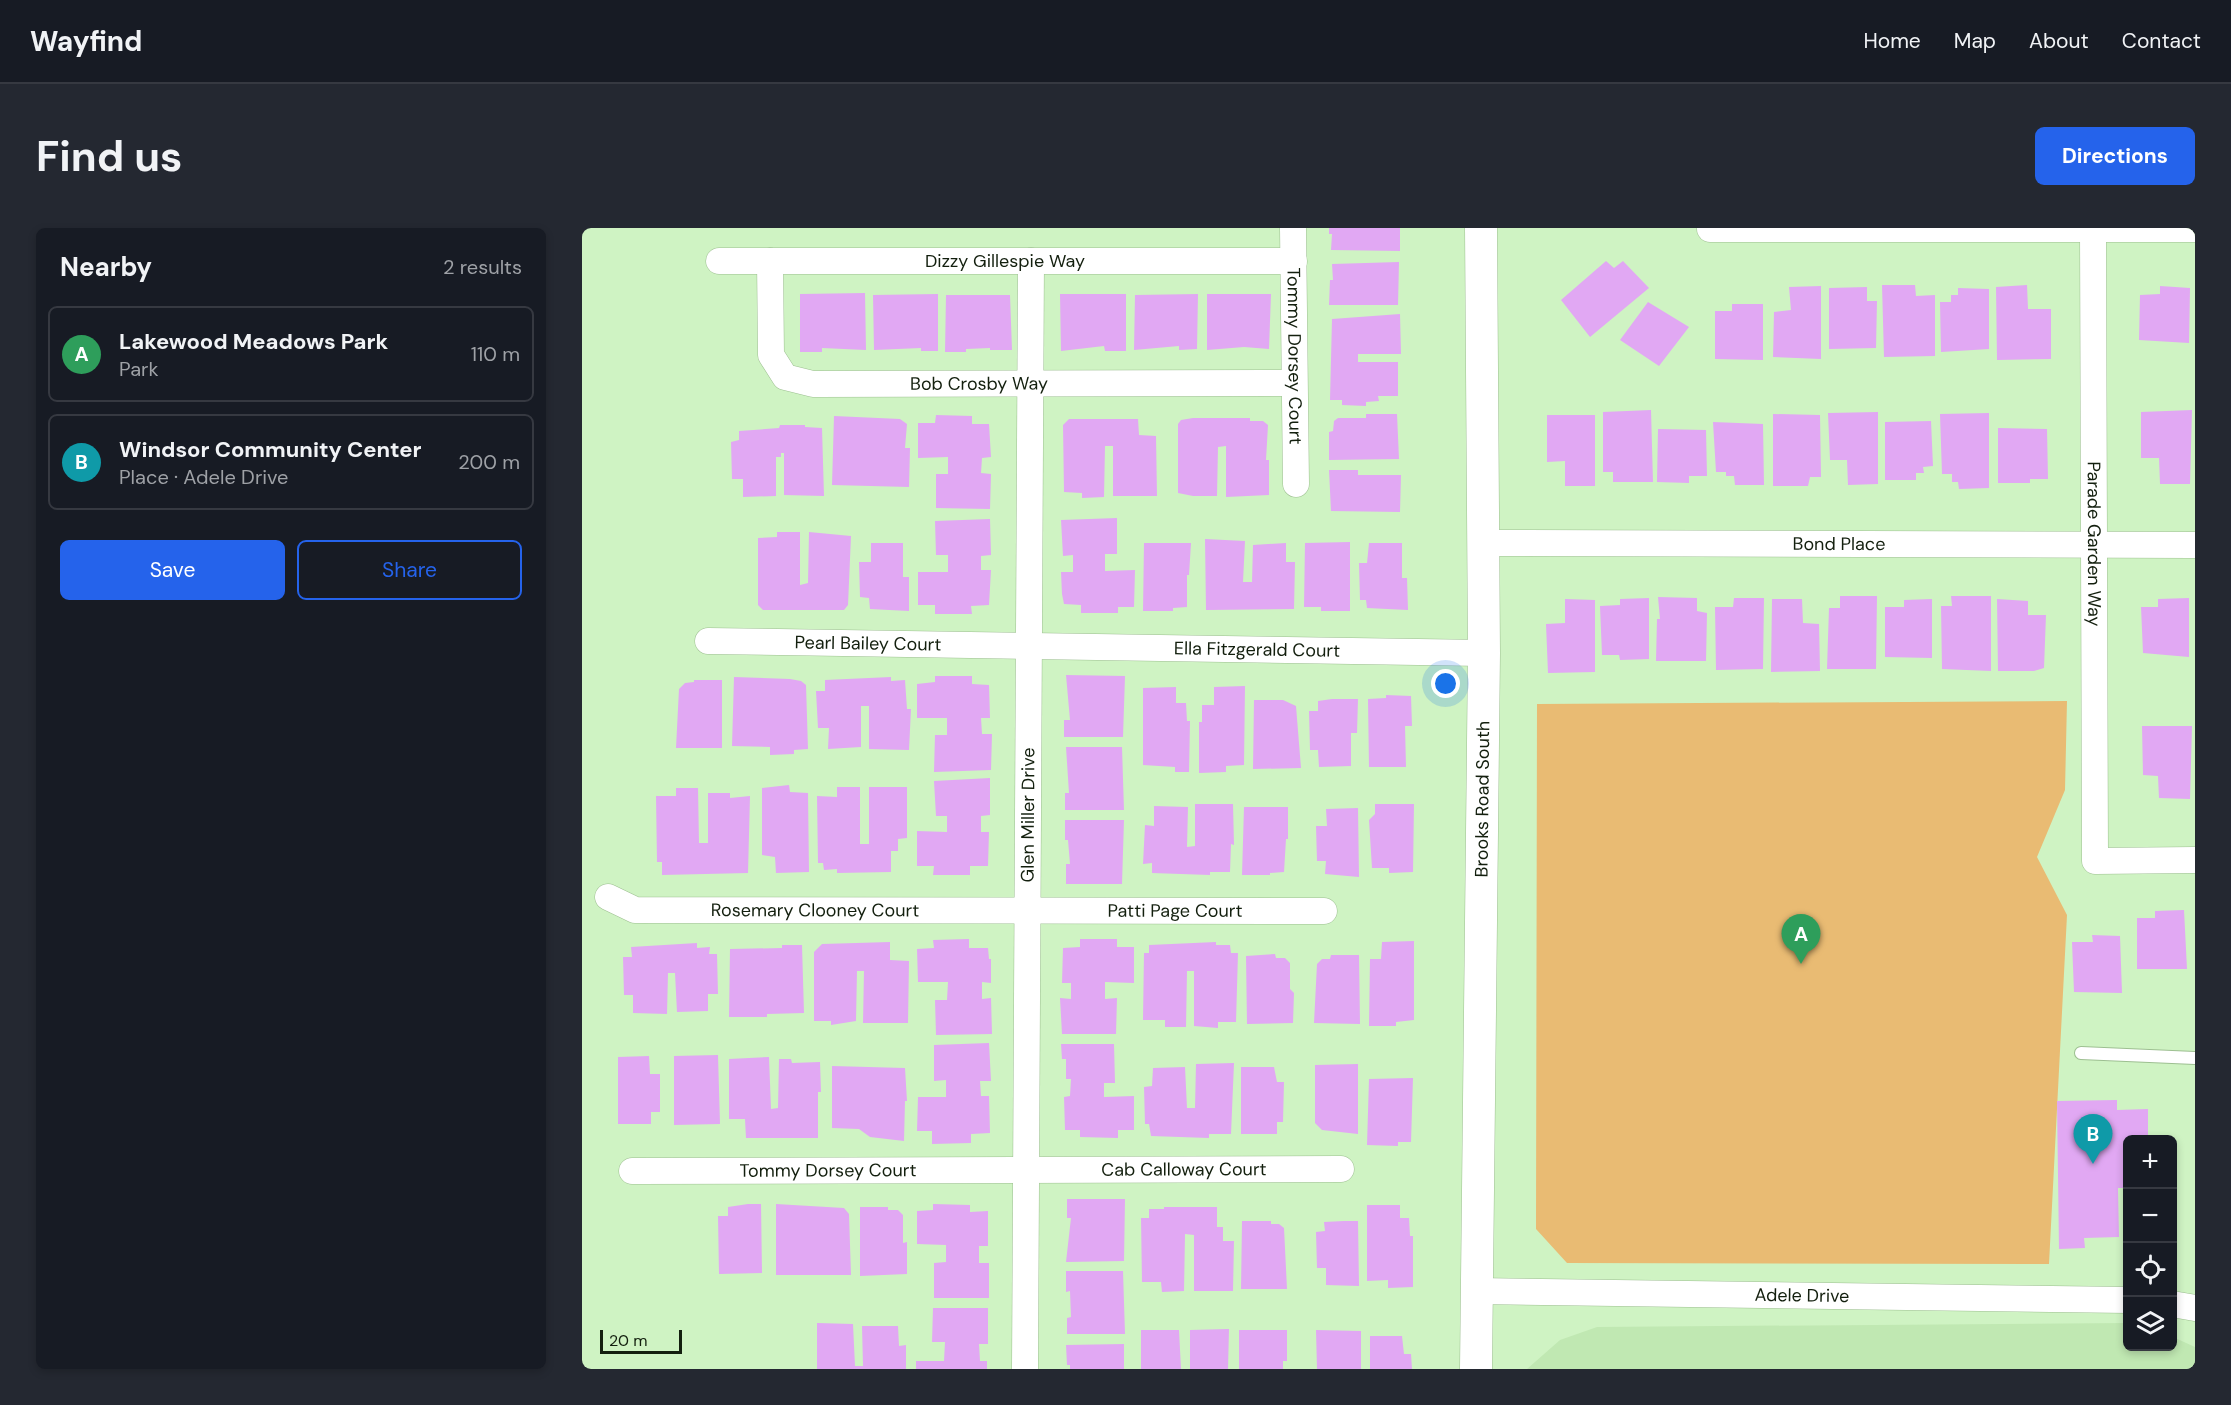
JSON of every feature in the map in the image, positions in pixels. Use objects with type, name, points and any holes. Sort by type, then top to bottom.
[{"type":"street","name":"Tommy Dorsey Court","points":[[1293,228],[1296,484]]},
{"type":"street","name":"Brooks Road South","points":[[1476,1369],[1484,653],[1481,228]]},
{"type":"street","name":"Parade Garden Way","points":[[2093,229],[2095,861],[2195,860]]},
{"type":"street","points":[[1710,230],[2195,229]]},
{"type":"street","name":"Dizzy Gillespie Way","points":[[719,261],[1293,261]]},
{"type":"street","name":"Bob Crosby Way","points":[[770,261],[771,355],[784,377],[813,384],[1294,383]]},
{"type":"street","name":"Glen Miller Drive","points":[[1025,1369],[1032,261]]},
{"type":"street","name":"Bond Place","points":[[1482,543],[2195,544]]},
{"type":"street","name":"Pearl Bailey Court","points":[[708,641],[1029,646]]},
{"type":"street","name":"Ella Fitzgerald Court","points":[[1029,646],[1484,653]]},
{"type":"street","name":"Rosemary Clooney Court","points":[[608,897],[635,910],[1027,911]]},
{"type":"street","name":"Patti Page Court","points":[[1027,911],[1324,911]]},
{"type":"street","name":"Cab Calloway Court","points":[[1026,1170],[1341,1169]]},
{"type":"street","name":"Tommy Dorsey Court","points":[[632,1171],[1026,1170]]},
{"type":"street","name":"Adele Drive","points":[[1476,1291],[2123,1300]]},
{"type":"street","points":[[2177,1305],[2195,1308]]},
{"type":"lane","points":[[2081,1053],[2195,1058]]},
{"type":"shaded area","points":[[2067,701],[2065,790],[2037,857],[2067,915],[2049,1264],[1567,1263],[1536,1229],[1537,704]]},
{"type":"shaded area","points":[[2123,1323],[2123,1351],[2177,1351],[2177,1339],[2195,1347],[2195,1369],[1527,1369],[1560,1340],[1597,1327]]},
{"type":"building","points":[[1329,228],[1400,228],[1400,251],[1331,250],[1332,234],[1329,234]]},
{"type":"building","points":[[1606,261],[1614,268],[1623,261],[1649,288],[1590,337],[1561,300]]},
{"type":"building","points":[[1399,262],[1398,305],[1329,305],[1330,280],[1333,280],[1332,264]]},
{"type":"building","points":[[1882,285],[1915,285],[1916,296],[1935,295],[1935,356],[1884,357]]},
{"type":"building","points":[[2027,285],[2028,309],[2051,309],[2051,359],[1997,360],[1996,287]]},
{"type":"building","points":[[1821,286],[1821,359],[1773,357],[1774,312],[1791,310],[1789,287]]},
{"type":"building","points":[[2160,286],[2190,288],[2189,343],[2139,340],[2140,295],[2160,294]]},
{"type":"building","points":[[1867,287],[1867,301],[1877,301],[1876,348],[1829,349],[1829,288]]},
{"type":"building","points":[[1958,288],[1989,289],[1989,349],[1941,352],[1940,302],[1951,302],[1951,295],[1958,295]]},
{"type":"building","points":[[865,293],[866,350],[822,348],[822,352],[800,352],[800,294]]},
{"type":"building","points":[[938,294],[938,351],[921,351],[921,348],[874,350],[873,295]]},
{"type":"building","points":[[1060,294],[1126,294],[1126,351],[1105,351],[1104,346],[1061,351]]},
{"type":"building","points":[[1198,294],[1197,349],[1179,350],[1179,346],[1134,350],[1135,295]]},
{"type":"building","points":[[1207,294],[1271,294],[1269,349],[1244,347],[1207,350]]},
{"type":"building","points":[[946,295],[1010,295],[1012,350],[990,350],[990,348],[966,349],[966,352],[945,352]]},
{"type":"building","points":[[1648,302],[1689,327],[1659,366],[1620,340]]},
{"type":"building","points":[[1732,304],[1763,304],[1763,360],[1715,359],[1715,311],[1732,311]]},
{"type":"building","points":[[1400,314],[1401,354],[1358,354],[1358,362],[1398,362],[1398,396],[1378,396],[1379,401],[1366,402],[1366,406],[1342,405],[1342,400],[1330,400],[1332,319]]},
{"type":"building","points":[[1651,410],[1653,482],[1613,482],[1613,472],[1603,472],[1603,412]]},
{"type":"building","points":[[2192,410],[2190,484],[2160,484],[2159,458],[2141,458],[2141,412]]},
{"type":"building","points":[[1878,412],[1878,484],[1848,485],[1847,460],[1830,460],[1828,413]]},
{"type":"building","points":[[1989,413],[1989,488],[1959,489],[1958,482],[1952,482],[1952,474],[1942,474],[1940,414]]},
{"type":"building","points":[[1366,414],[1397,414],[1399,459],[1329,460],[1329,432],[1333,431],[1334,421],[1338,418],[1366,418]]},
{"type":"building","points":[[1773,414],[1820,415],[1821,477],[1810,477],[1808,486],[1773,486]]},
{"type":"building","points":[[936,415],[972,416],[972,424],[989,424],[991,457],[982,458],[981,473],[991,474],[990,509],[936,508],[936,474],[948,474],[948,457],[918,458],[918,423],[935,423]]},
{"type":"building","points":[[1547,415],[1595,415],[1595,486],[1565,486],[1565,461],[1547,462]]},
{"type":"building","points":[[834,416],[900,419],[907,424],[905,448],[910,448],[909,487],[832,485]]},
{"type":"building","points":[[1250,418],[1250,421],[1263,421],[1268,425],[1266,460],[1269,460],[1269,495],[1226,497],[1226,446],[1218,447],[1217,496],[1193,496],[1178,493],[1178,424],[1181,420]]},
{"type":"building","points":[[1069,419],[1138,419],[1139,435],[1156,436],[1157,496],[1113,496],[1113,446],[1105,446],[1104,497],[1082,498],[1082,493],[1064,492],[1063,425]]},
{"type":"building","points":[[1931,421],[1933,466],[1923,467],[1924,473],[1916,473],[1916,480],[1885,480],[1885,422]]},
{"type":"building","points":[[1713,422],[1763,424],[1764,485],[1735,485],[1734,476],[1726,476],[1726,472],[1716,472]]},
{"type":"building","points":[[780,425],[822,428],[824,496],[784,495],[784,453],[781,453],[781,457],[776,457],[776,496],[743,497],[743,479],[732,479],[731,442],[739,440],[739,431],[779,428]]},
{"type":"building","points":[[1998,428],[2047,429],[2048,479],[2030,479],[2030,483],[1998,483]]},
{"type":"building","points":[[1658,429],[1706,430],[1707,476],[1689,476],[1689,483],[1657,482]]},
{"type":"building","points":[[1329,470],[1358,470],[1358,475],[1401,475],[1400,512],[1331,511]]},
{"type":"building","points":[[1117,518],[1117,554],[1105,554],[1105,571],[1135,570],[1134,607],[1118,607],[1118,613],[1081,613],[1081,605],[1064,604],[1061,572],[1073,572],[1073,555],[1063,556],[1061,520]]},
{"type":"building","points":[[990,519],[991,555],[981,556],[981,570],[991,570],[989,605],[971,606],[972,614],[935,614],[935,605],[918,605],[918,572],[948,572],[948,555],[936,555],[935,521]]},
{"type":"building","points":[[777,532],[800,532],[800,585],[808,583],[809,532],[851,536],[848,605],[844,610],[763,610],[758,605],[758,538],[777,537]]},
{"type":"building","points":[[1205,539],[1245,541],[1243,582],[1252,582],[1253,545],[1286,543],[1286,562],[1295,562],[1294,609],[1206,610]]},
{"type":"building","points":[[1350,542],[1350,611],[1321,611],[1321,607],[1304,607],[1305,543]]},
{"type":"building","points":[[871,543],[903,543],[903,577],[909,577],[909,611],[870,609],[869,598],[860,597],[859,562],[871,562]]},
{"type":"building","points":[[1144,543],[1191,543],[1189,575],[1187,575],[1187,607],[1173,608],[1173,611],[1143,611]]},
{"type":"building","points":[[1369,543],[1402,543],[1402,578],[1407,578],[1408,610],[1367,608],[1366,600],[1360,600],[1359,563],[1367,563]]},
{"type":"building","points":[[1840,596],[1877,596],[1876,669],[1827,669],[1829,608],[1840,608]]},
{"type":"building","points":[[1951,596],[1991,596],[1991,671],[1942,669],[1941,606],[1952,606]]},
{"type":"building","points":[[1658,597],[1697,598],[1697,611],[1707,613],[1706,661],[1656,661],[1657,619],[1660,619]]},
{"type":"building","points":[[1649,598],[1649,659],[1620,660],[1619,655],[1602,655],[1600,606],[1620,605],[1620,599]]},
{"type":"building","points":[[1734,598],[1764,598],[1763,669],[1716,670],[1715,607],[1733,607]]},
{"type":"building","points":[[2189,598],[2189,657],[2143,653],[2141,607],[2158,607],[2158,599]]},
{"type":"building","points":[[1565,599],[1595,600],[1595,672],[1548,673],[1546,624],[1565,623]]},
{"type":"building","points":[[1772,599],[1802,599],[1803,623],[1819,624],[1820,671],[1771,672]]},
{"type":"building","points":[[1932,599],[1932,658],[1885,657],[1885,607],[1904,607],[1904,600]]},
{"type":"building","points":[[1997,599],[2028,601],[2028,615],[2046,615],[2044,668],[2034,671],[1998,671]]},
{"type":"building","points":[[1066,675],[1125,676],[1123,737],[1064,737],[1064,720],[1070,720]]},
{"type":"building","points":[[935,676],[972,676],[972,684],[989,685],[990,718],[981,718],[982,734],[992,734],[991,770],[934,772],[935,735],[947,735],[947,718],[917,718],[917,684],[935,682]]},
{"type":"building","points":[[734,677],[790,679],[801,681],[806,685],[808,749],[794,750],[794,754],[770,755],[770,747],[732,746]]},
{"type":"building","points":[[891,677],[891,681],[905,680],[907,709],[911,709],[909,750],[869,749],[869,706],[861,706],[861,747],[828,749],[829,728],[818,728],[816,691],[825,691],[825,680]]},
{"type":"building","points":[[694,680],[722,680],[722,748],[676,748],[679,689],[685,683],[694,682]]},
{"type":"building","points":[[1245,686],[1244,765],[1226,766],[1226,772],[1199,773],[1199,722],[1202,722],[1202,705],[1214,705],[1214,687]]},
{"type":"building","points":[[1176,687],[1176,703],[1186,703],[1187,721],[1190,721],[1189,772],[1175,772],[1175,767],[1143,765],[1143,688]]},
{"type":"building","points":[[1386,695],[1411,696],[1412,726],[1405,726],[1406,767],[1369,767],[1368,699],[1386,698]]},
{"type":"building","points":[[1358,699],[1357,733],[1351,733],[1351,766],[1319,767],[1318,750],[1310,750],[1309,711],[1318,711],[1318,701]]},
{"type":"building","points":[[1254,700],[1283,700],[1296,706],[1301,768],[1253,769]]},
{"type":"building","points":[[2142,726],[2192,726],[2190,799],[2159,798],[2158,776],[2143,775]]},
{"type":"building","points":[[1066,747],[1122,747],[1124,810],[1065,810],[1065,793],[1069,793]]},
{"type":"building","points":[[990,778],[990,815],[981,816],[981,832],[989,832],[988,866],[970,866],[970,875],[933,875],[934,866],[917,866],[917,831],[947,832],[947,816],[936,816],[934,781]]},
{"type":"building","points":[[789,785],[790,792],[808,793],[809,872],[776,873],[775,857],[762,855],[762,788]]},
{"type":"building","points":[[837,787],[860,787],[860,844],[869,844],[869,787],[907,787],[907,838],[898,839],[898,851],[891,851],[891,872],[837,873],[837,869],[824,870],[823,863],[818,863],[817,796],[837,797]]},
{"type":"building","points":[[676,788],[698,788],[699,843],[708,843],[708,793],[730,793],[730,798],[750,796],[748,873],[662,875],[662,862],[657,862],[656,796],[676,796]]},
{"type":"building","points":[[1195,804],[1233,804],[1234,845],[1231,844],[1230,872],[1210,872],[1210,875],[1152,873],[1152,863],[1143,864],[1145,825],[1154,826],[1154,806],[1188,807],[1187,847],[1195,846]]},
{"type":"building","points":[[1375,804],[1414,804],[1413,872],[1389,873],[1389,868],[1372,868],[1369,820],[1375,814]]},
{"type":"building","points":[[1244,807],[1288,807],[1288,839],[1286,839],[1284,872],[1270,873],[1270,875],[1242,875]]},
{"type":"building","points":[[1358,808],[1359,877],[1325,874],[1326,861],[1317,861],[1316,826],[1327,826],[1326,809]]},
{"type":"building","points":[[1065,820],[1124,820],[1122,884],[1066,884],[1066,864],[1070,864],[1068,840],[1065,840]]},
{"type":"building","points":[[2184,910],[2187,969],[2137,969],[2137,918],[2155,918],[2155,911]]},
{"type":"building","points":[[2092,935],[2120,936],[2122,993],[2074,992],[2072,942],[2093,942]]},
{"type":"building","points":[[969,939],[969,948],[988,948],[989,959],[991,959],[991,983],[982,982],[982,999],[991,998],[992,1034],[936,1035],[935,1000],[947,1000],[948,982],[918,982],[917,949],[934,948],[933,940]]},
{"type":"building","points":[[1080,939],[1117,939],[1117,947],[1134,947],[1134,983],[1105,982],[1105,999],[1117,998],[1116,1034],[1062,1034],[1060,998],[1071,999],[1071,983],[1062,983],[1063,948],[1080,947]]},
{"type":"building","points":[[1414,941],[1414,1020],[1396,1022],[1396,1026],[1369,1026],[1370,959],[1381,959],[1382,942]]},
{"type":"building","points":[[890,942],[890,960],[909,961],[908,1023],[863,1023],[864,971],[857,971],[856,1021],[831,1025],[831,1021],[814,1021],[814,952],[822,944]]},
{"type":"building","points":[[1216,942],[1216,945],[1230,945],[1231,953],[1238,953],[1236,1022],[1218,1022],[1218,1028],[1194,1026],[1194,971],[1187,971],[1186,1027],[1165,1027],[1165,1020],[1143,1020],[1144,953],[1149,953],[1149,945]]},
{"type":"building","points":[[697,943],[697,948],[710,947],[709,954],[717,954],[718,994],[708,994],[708,1011],[677,1012],[675,973],[668,973],[667,1014],[633,1013],[633,995],[624,995],[623,957],[632,957],[631,947]]},
{"type":"building","points":[[782,945],[802,945],[804,1013],[767,1014],[767,1017],[729,1017],[730,949],[782,948]]},
{"type":"building","points":[[1275,954],[1276,958],[1285,958],[1290,963],[1290,989],[1294,993],[1293,1023],[1247,1024],[1246,956]]},
{"type":"building","points":[[1331,955],[1359,955],[1360,1024],[1314,1023],[1317,964],[1322,959],[1330,959]]},
{"type":"building","points":[[989,1043],[991,1081],[980,1081],[981,1096],[989,1096],[990,1133],[971,1134],[971,1143],[932,1144],[932,1131],[917,1131],[918,1097],[946,1097],[946,1080],[934,1081],[934,1045]]},
{"type":"building","points":[[1061,1044],[1114,1044],[1115,1083],[1104,1083],[1104,1097],[1134,1096],[1134,1130],[1118,1130],[1118,1138],[1080,1137],[1080,1130],[1065,1130],[1064,1097],[1070,1096],[1071,1079],[1066,1079],[1066,1059],[1062,1059]]},
{"type":"building","points":[[718,1055],[720,1124],[674,1125],[674,1056]]},
{"type":"building","points":[[649,1056],[650,1074],[660,1074],[660,1112],[651,1112],[651,1124],[618,1124],[618,1057]]},
{"type":"building","points":[[769,1057],[771,1109],[778,1108],[779,1059],[791,1059],[792,1063],[820,1062],[818,1138],[746,1138],[745,1119],[729,1119],[729,1059]]},
{"type":"building","points":[[1234,1063],[1231,1134],[1209,1134],[1209,1138],[1151,1136],[1149,1124],[1145,1124],[1144,1087],[1152,1086],[1153,1068],[1185,1067],[1187,1108],[1195,1108],[1196,1064]]},
{"type":"building","points":[[1358,1064],[1358,1134],[1322,1130],[1315,1123],[1315,1065]]},
{"type":"building","points":[[832,1066],[905,1068],[907,1101],[905,1101],[904,1141],[870,1137],[859,1129],[832,1128]]},
{"type":"building","points":[[1241,1067],[1274,1067],[1277,1082],[1284,1082],[1283,1122],[1277,1122],[1277,1134],[1241,1134]]},
{"type":"building","points":[[1413,1078],[1411,1142],[1398,1142],[1398,1146],[1367,1145],[1369,1079]]},
{"type":"building","points":[[2117,1100],[2117,1110],[2148,1109],[2148,1135],[2123,1135],[2123,1188],[2118,1188],[2119,1237],[2084,1238],[2085,1248],[2059,1249],[2057,1101]]},
{"type":"building","points":[[1067,1199],[1125,1199],[1124,1261],[1066,1262],[1071,1218],[1067,1218]]},
{"type":"building","points":[[761,1204],[762,1273],[719,1274],[718,1216],[728,1216],[728,1207]]},
{"type":"building","points":[[776,1204],[844,1208],[849,1214],[851,1275],[776,1275]]},
{"type":"building","points":[[933,1204],[970,1205],[970,1212],[988,1211],[988,1246],[979,1246],[979,1263],[989,1263],[989,1298],[934,1298],[934,1263],[946,1262],[946,1245],[917,1244],[917,1211],[933,1210]]},
{"type":"building","points":[[1367,1205],[1400,1205],[1400,1218],[1409,1218],[1410,1236],[1413,1236],[1413,1287],[1388,1288],[1388,1280],[1367,1281]]},
{"type":"building","points":[[860,1207],[888,1207],[888,1210],[898,1210],[903,1215],[903,1243],[907,1242],[907,1274],[860,1276]]},
{"type":"building","points":[[1164,1207],[1217,1207],[1217,1227],[1223,1227],[1223,1241],[1234,1241],[1233,1291],[1194,1291],[1194,1235],[1185,1234],[1184,1291],[1162,1292],[1161,1282],[1142,1282],[1141,1218],[1149,1218],[1149,1209],[1164,1209]]},
{"type":"building","points":[[1242,1221],[1271,1221],[1271,1224],[1279,1224],[1284,1228],[1287,1289],[1241,1289]]},
{"type":"building","points":[[1358,1221],[1359,1286],[1326,1285],[1326,1268],[1317,1268],[1316,1232],[1325,1231],[1324,1222]]},
{"type":"building","points":[[1066,1271],[1123,1271],[1125,1334],[1067,1334],[1067,1318],[1071,1317],[1070,1291],[1066,1292]]},
{"type":"building","points":[[933,1308],[988,1308],[988,1344],[979,1344],[980,1361],[987,1361],[987,1369],[916,1369],[916,1361],[944,1361],[945,1342],[932,1342]]},
{"type":"building","points":[[817,1323],[853,1324],[855,1366],[863,1366],[862,1326],[898,1326],[899,1346],[906,1345],[906,1369],[817,1369]]},
{"type":"building","points":[[1229,1329],[1228,1369],[1190,1369],[1190,1330]]},
{"type":"building","points":[[1141,1330],[1179,1330],[1181,1369],[1141,1369]]},
{"type":"building","points":[[1239,1330],[1287,1330],[1287,1361],[1283,1361],[1283,1369],[1239,1369]]},
{"type":"building","points":[[1316,1330],[1361,1331],[1361,1369],[1317,1369]]},
{"type":"building","points":[[1370,1336],[1402,1336],[1404,1354],[1411,1354],[1412,1369],[1370,1369]]},
{"type":"building","points":[[1124,1344],[1124,1369],[1070,1369],[1070,1365],[1067,1365],[1066,1345]]},
{"type":"place","name":"Lakewood Meadows Park","points":[[1801,964]]},
{"type":"place","name":"Windsor Community Center","points":[[2093,1164]]}]
